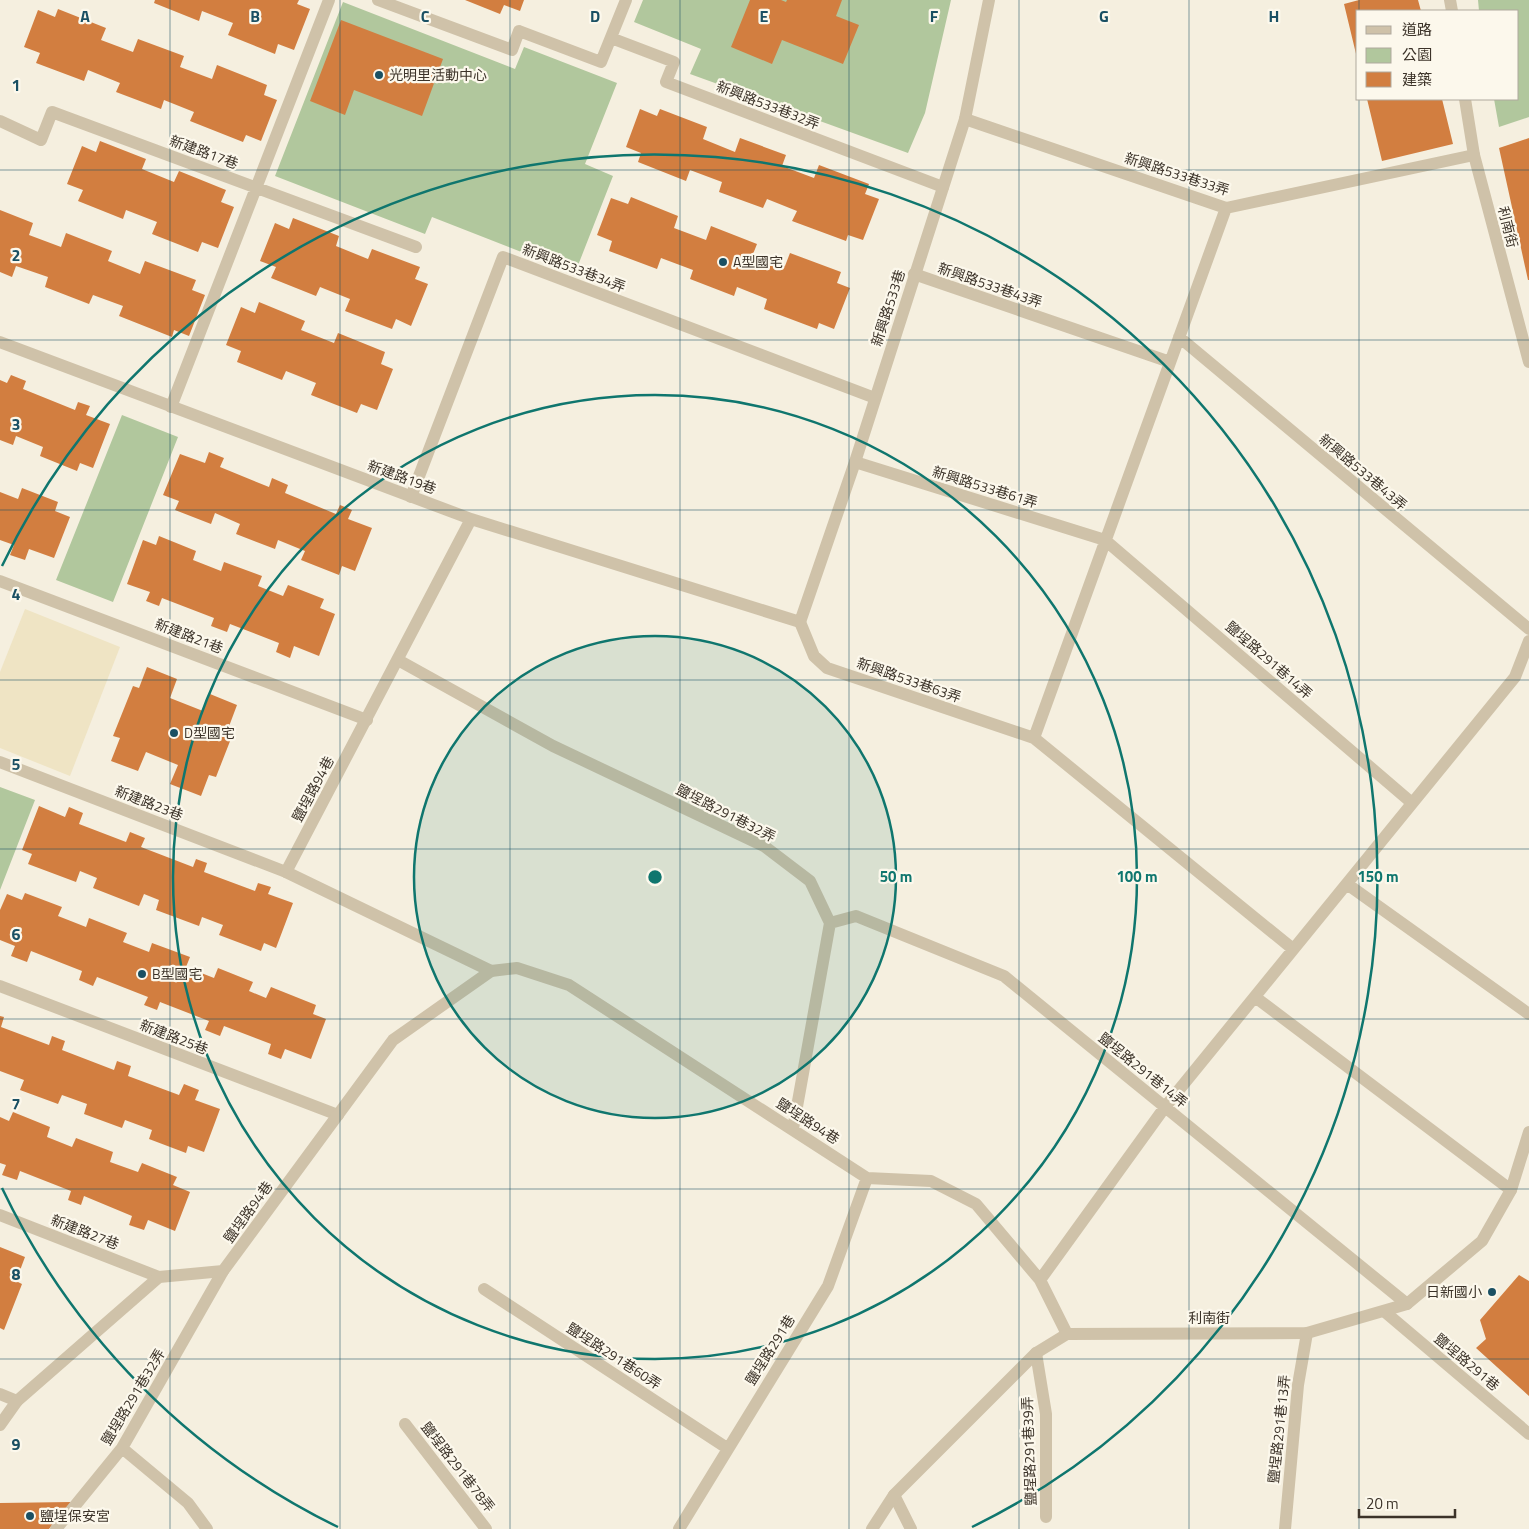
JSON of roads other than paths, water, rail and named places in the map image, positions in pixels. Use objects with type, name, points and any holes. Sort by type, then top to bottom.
[{"type":"street","points":[[171,407],[328,0]]},
{"type":"street","points":[[378,0],[512,50],[520,31],[601,62],[626,0]]},
{"type":"street","name":"新興路533巷","points":[[800,622],[855,462],[965,119],[989,0]]},
{"type":"street","name":"新興路533巷32弄","points":[[611,38],[674,62],[666,82],[943,187]]},
{"type":"street","name":"利南街","points":[[1466,100],[1474,155],[1529,362]]},
{"type":"street","name":"新建路17巷","points":[[0,121],[41,140],[52,112],[416,247]]},
{"type":"street","name":"新興路533巷33弄","points":[[965,119],[1226,208],[1474,155]]},
{"type":"street","points":[[1226,208],[1034,738],[1293,950]]},
{"type":"street","name":"新興路533巷34弄","points":[[412,497],[503,258],[875,398]]},
{"type":"street","name":"新興路533巷43弄","points":[[914,274],[1170,362]]},
{"type":"street","name":"新興路533巷43弄","points":[[1179,337],[1529,629]]},
{"type":"street","name":"新建路19巷","points":[[0,342],[471,519],[800,622]]},
{"type":"street","name":"新興路533巷61弄","points":[[855,462],[1105,540]]},
{"type":"street","name":"鹽埕路94巷","points":[[286,872],[471,519]]},
{"type":"street","name":"鹽埕路291巷14弄","points":[[1105,540],[1412,803]]},
{"type":"street","name":"新建路21巷","points":[[0,581],[367,720]]},
{"type":"street","name":"新興路533巷63弄","points":[[800,622],[814,656],[827,668],[1034,738]]},
{"type":"street","points":[[1040,1280],[1165,1107],[1514,677],[1529,641]]},
{"type":"street","name":"鹽埕路291巷32弄","points":[[398,660],[553,746],[764,846],[810,881],[830,923]]},
{"type":"street","name":"新建路23巷","points":[[0,762],[286,872]]},
{"type":"street","points":[[286,872],[491,971]]},
{"type":"street","points":[[1347,884],[1529,1014]]},
{"type":"street","name":"鹽埕路291巷14弄","points":[[830,923],[856,916],[1004,976],[1407,1304]]},
{"type":"street","points":[[793,1129],[830,923]]},
{"type":"street","name":"鹽埕路94巷","points":[[223,1271],[393,1040],[491,971],[517,968],[569,985],[867,1178]]},
{"type":"street","name":"新建路25巷","points":[[0,986],[338,1115]]},
{"type":"street","points":[[1255,996],[1511,1190]]},
{"type":"street","name":"利南街","points":[[1066,1334],[1307,1333],[1385,1312],[1407,1304],[1482,1241],[1511,1190],[1529,1132]]},
{"type":"street","points":[[867,1178],[931,1181],[976,1204],[1040,1280],[1066,1334],[1036,1353],[894,1495],[872,1529]]},
{"type":"street","name":"鹽埕路291巷","points":[[679,1529],[828,1286],[867,1178]]},
{"type":"street","name":"新建路27巷","points":[[0,1215],[159,1277]]},
{"type":"street","points":[[0,1425],[17,1401],[159,1277],[223,1271]]},
{"type":"street","name":"鹽埕路291巷32弄","points":[[56,1529],[122,1448],[223,1271]]},
{"type":"street","name":"鹽埕路291巷60弄","points":[[484,1289],[728,1448]]},
{"type":"street","name":"鹽埕路291巷","points":[[1385,1312],[1529,1434]]},
{"type":"street","name":"鹽埕路291巷13弄","points":[[1285,1529],[1298,1385],[1307,1333]]},
{"type":"street","name":"鹽埕路291巷39弄","points":[[1036,1353],[1046,1414],[1046,1517]]},
{"type":"street","points":[[0,1394],[17,1401]]},
{"type":"street","name":"鹽埕路291巷78弄","points":[[405,1424],[486,1529]]},
{"type":"street","points":[[122,1448],[188,1503],[208,1529]]},
{"type":"street","points":[[894,1495],[911,1529]]},
{"type":"place","name":"光明里活動中心","points":[[379,75]]},
{"type":"place","name":"A型國宅","points":[[723,262]]},
{"type":"place","name":"D型國宅","points":[[174,733]]},
{"type":"place","name":"B型國宅","points":[[142,974]]},
{"type":"place","name":"日新國小","points":[[1492,1292]]},
{"type":"place","name":"鹽埕保安宮","points":[[30,1516]]}]
